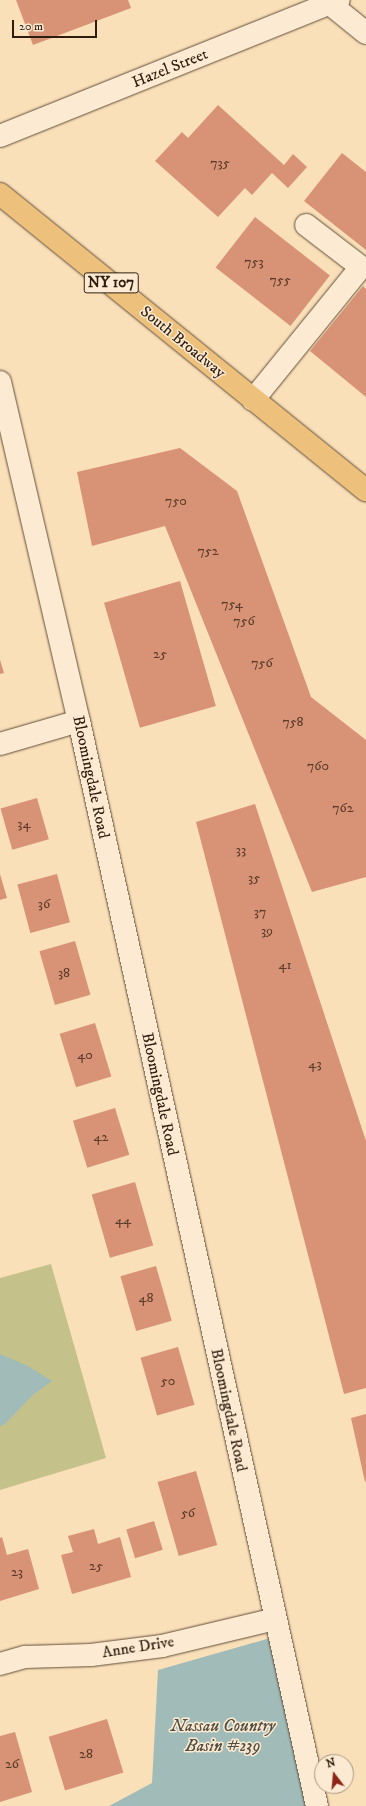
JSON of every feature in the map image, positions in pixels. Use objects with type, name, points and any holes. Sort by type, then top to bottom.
[{"type":"main road","name":"South Broadway","points":[[0,194],[366,490]]},
{"type":"street","points":[[332,1],[366,33]]},
{"type":"street","name":"Hazel Street","points":[[0,136],[332,1]]},
{"type":"street","points":[[253,400],[361,267],[306,225]]},
{"type":"street","name":"Bloomingdale Road","points":[[0,382],[79,721],[316,1806]]},
{"type":"street","points":[[0,744],[79,721]]},
{"type":"street","name":"Anne Drive","points":[[0,1664],[26,1657],[91,1655],[162,1646],[275,1618]]},
{"type":"shaded area","points":[[51,1264],[106,1458],[0,1490],[0,1278]]},
{"type":"water","points":[[0,1354],[26,1365],[52,1381],[33,1395],[5,1424],[0,1426]]},
{"type":"water","name":"Nassau Country Basin #239","points":[[274,1637],[307,1806],[109,1806],[152,1783],[158,1670]]},
{"type":"building","points":[[16,0],[128,0],[131,8],[33,45]]},
{"type":"building","points":[[218,105],[284,165],[293,154],[307,167],[288,188],[272,173],[252,195],[245,188],[218,217],[155,161],[182,132],[188,138]]},
{"type":"building","points":[[342,153],[366,172],[366,250],[304,201]]},
{"type":"building","points":[[255,217],[330,275],[290,326],[216,267]]},
{"type":"building","points":[[363,286],[366,289],[366,397],[310,351]]},
{"type":"building","points":[[180,448],[237,491],[311,697],[366,740],[366,877],[312,892],[165,526],[92,546],[77,472]]},
{"type":"building","points":[[180,581],[216,706],[140,728],[104,603]]},
{"type":"building","points":[[0,660],[4,673],[0,674]]},
{"type":"building","points":[[37,798],[49,839],[12,850],[0,808]]},
{"type":"building","points":[[255,804],[366,1141],[366,1388],[344,1394],[196,822]]},
{"type":"building","points":[[0,874],[7,898],[0,900]]},
{"type":"building","points":[[57,874],[70,922],[30,933],[17,885]]},
{"type":"building","points":[[75,941],[90,995],[55,1005],[39,951]]},
{"type":"building","points":[[95,1023],[111,1077],[76,1087],[60,1034]]},
{"type":"building","points":[[115,1108],[129,1155],[87,1168],[73,1121]]},
{"type":"building","points":[[135,1182],[153,1245],[110,1258],[92,1194]]},
{"type":"building","points":[[156,1266],[172,1321],[136,1331],[120,1276]]},
{"type":"building","points":[[178,1347],[195,1405],[157,1415],[141,1358]]},
{"type":"building","points":[[366,1414],[366,1481],[365,1482],[351,1418]]},
{"type":"building","points":[[196,1471],[217,1545],[179,1556],[158,1482]]},
{"type":"building","points":[[154,1521],[163,1550],[135,1558],[126,1529]]},
{"type":"building","points":[[94,1529],[98,1544],[120,1537],[131,1577],[72,1594],[61,1555],[73,1552],[68,1536]]},
{"type":"building","points":[[2,1537],[7,1555],[28,1549],[39,1589],[0,1601],[0,1538]]},
{"type":"building","points":[[107,1719],[123,1773],[65,1790],[49,1737]]},
{"type":"building","points":[[15,1732],[32,1792],[0,1802],[0,1736]]}]
